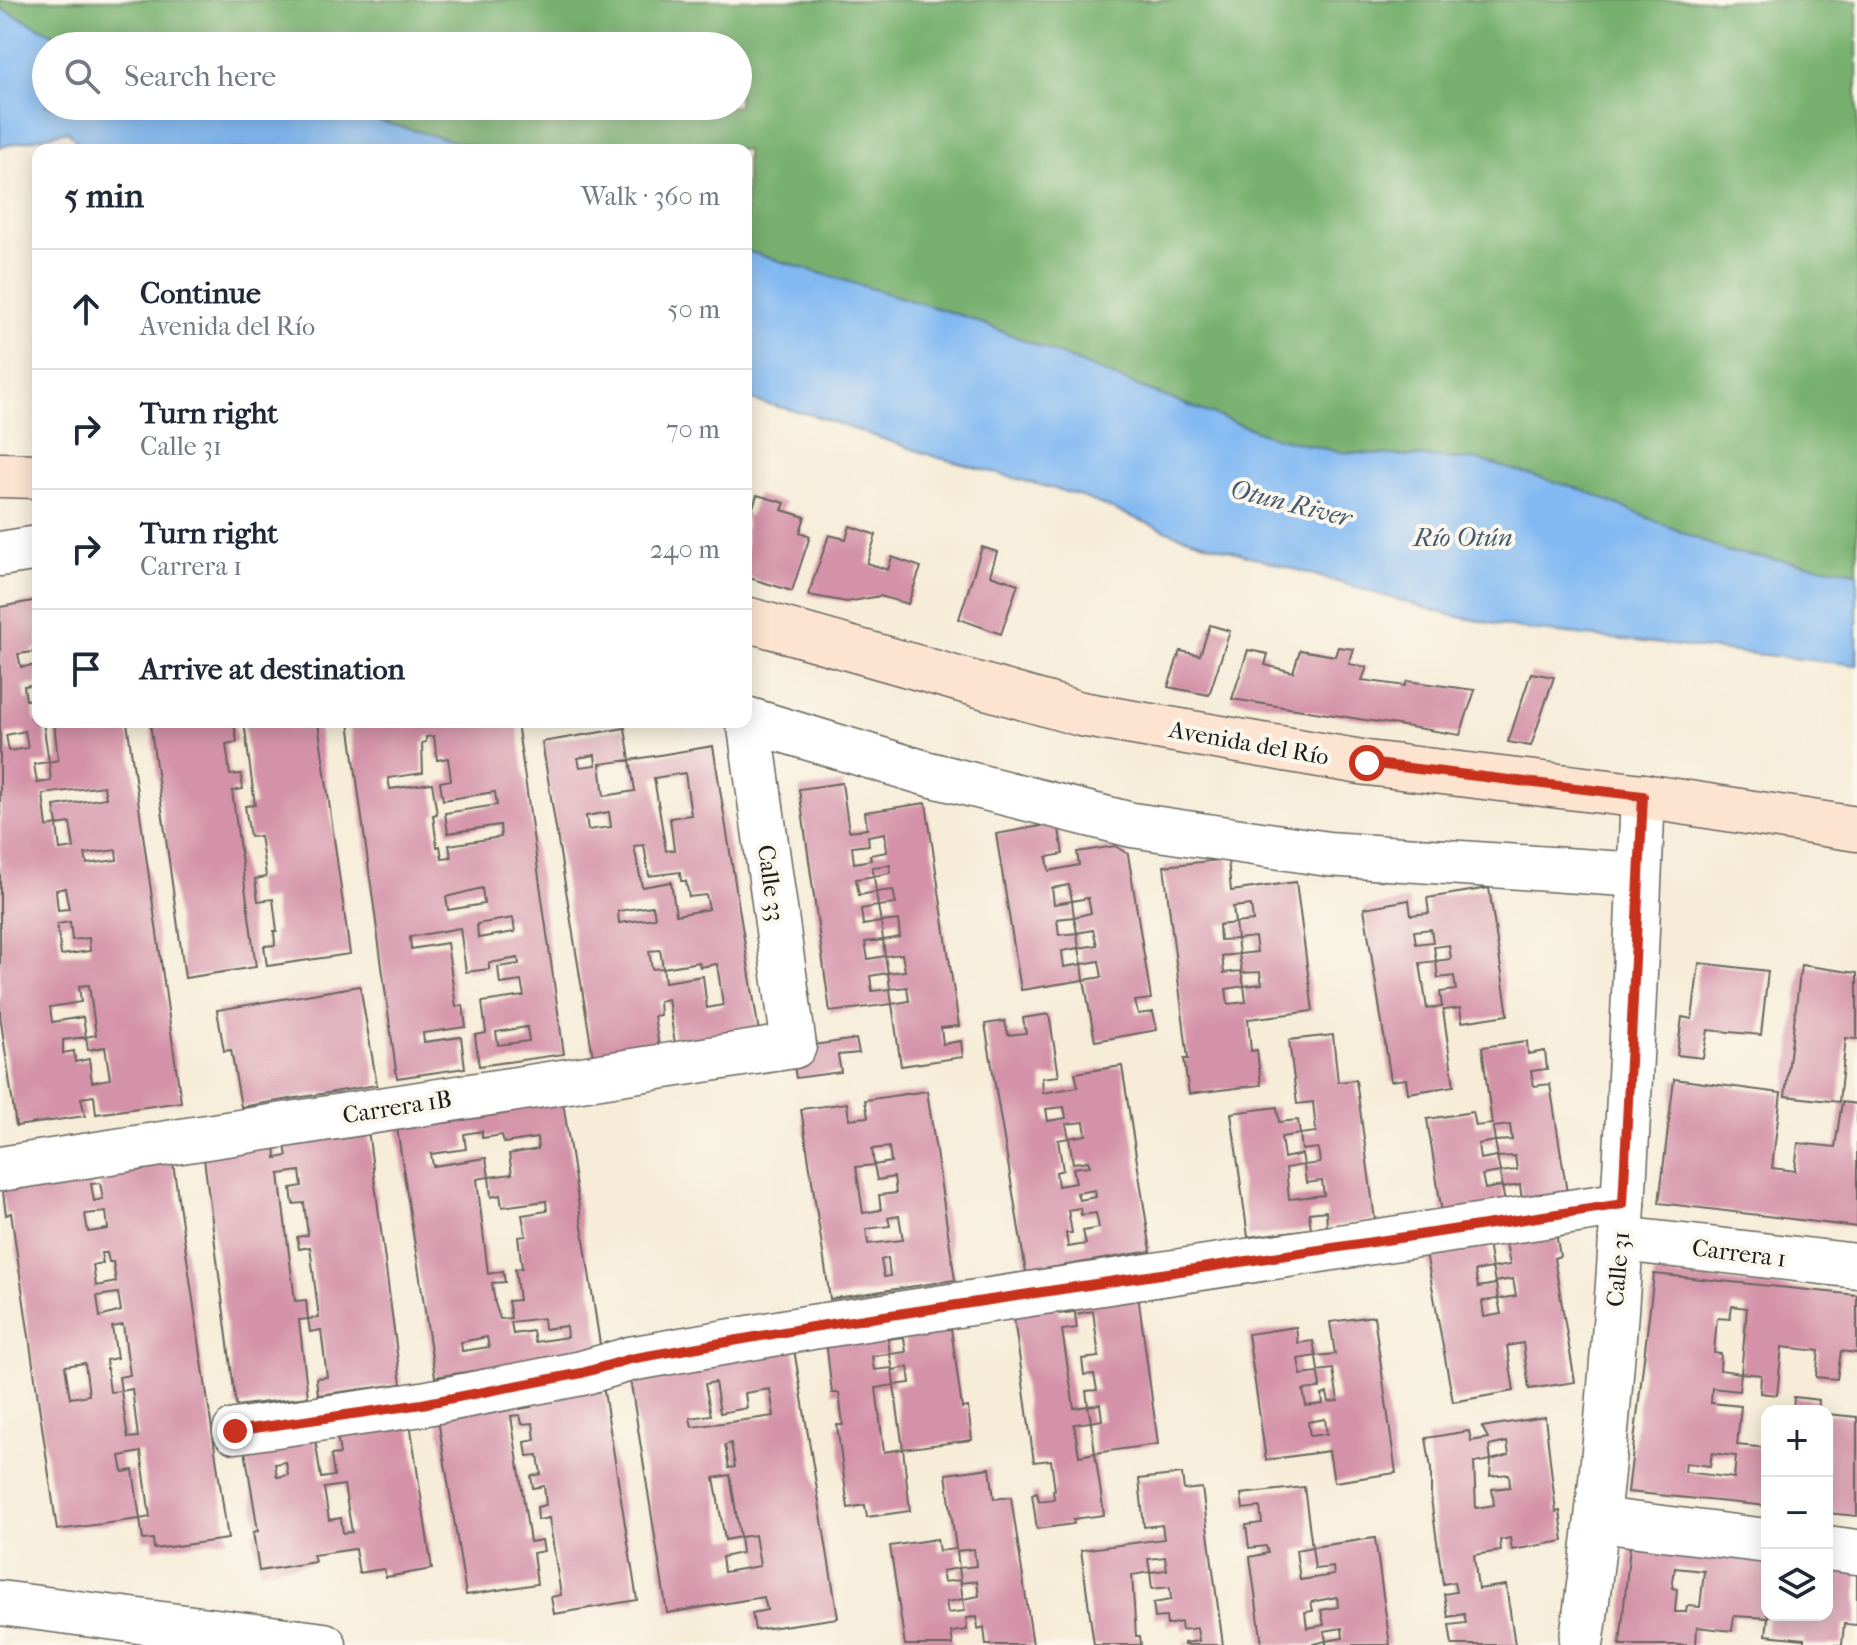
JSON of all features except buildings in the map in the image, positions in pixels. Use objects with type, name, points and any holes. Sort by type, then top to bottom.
[{"type":"main road","points":[[0,475],[32,476]]},
{"type":"main road","name":"Avenida del Río","points":[[752,621],[1081,714],[1367,763],[1643,796],[1857,829]]},
{"type":"street","points":[[0,554],[32,549]]},
{"type":"street","points":[[752,721],[925,773],[1132,825],[1328,854],[1639,875]]},
{"type":"street","name":"Calle 33","points":[[748,728],[794,1046]]},
{"type":"street","name":"Calle 31","points":[[1581,1645],[1599,1520],[1622,1222],[1643,796]]},
{"type":"street","name":"Carrera 1B","points":[[0,1169],[794,1046]]},
{"type":"street","name":"Carrera 1","points":[[235,1431],[422,1404],[582,1373],[630,1359],[812,1327],[1622,1222],[1857,1266]]},
{"type":"street","points":[[1599,1520],[1761,1540]]},
{"type":"street","points":[[1833,1549],[1857,1552]]},
{"type":"street","points":[[0,1603],[324,1645]]},
{"type":"green space","points":[[0,0],[1857,0],[1857,572],[1728,552],[1583,491],[1478,460],[1339,452],[1273,437],[966,317],[752,253],[752,144],[465,144],[375,120],[752,120],[752,32],[49,32],[0,8]]},
{"type":"water","points":[[0,8],[49,32],[32,32],[32,120],[375,120],[465,144],[78,144],[68,131],[0,147]]},
{"type":"water","name":"Río Otún","points":[[752,253],[966,317],[1273,437],[1339,452],[1478,460],[1583,490],[1728,552],[1857,572],[1857,665],[1521,629],[1449,615],[1175,534],[1077,495],[936,457],[812,415],[752,400]]},
{"type":"route","points":[[235,1431],[422,1404],[582,1373],[630,1359],[812,1327],[1623,1204],[1643,796],[1367,763]]},
{"type":"water label","name":"Otun River","points":[[1291,503]]}]
